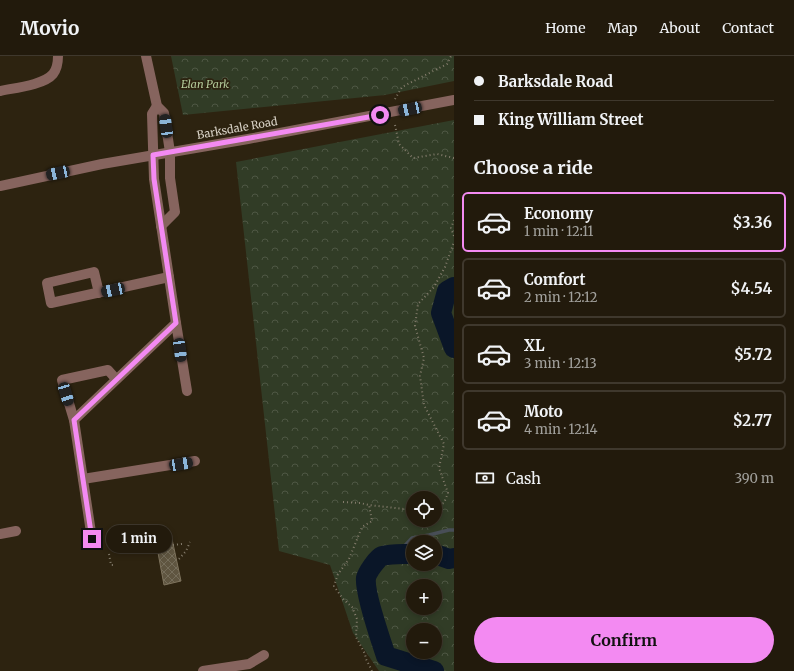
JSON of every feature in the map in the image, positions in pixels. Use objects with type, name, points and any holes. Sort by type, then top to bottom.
[{"type":"street","points":[[0,91],[46,80],[56,69],[58,56]]},
{"type":"street","points":[[146,56],[157,106],[164,113],[170,152],[170,178],[175,212],[161,226]]},
{"type":"street","name":"Barksdale Road","points":[[0,186],[72,170],[454,100]]},
{"type":"street","points":[[157,106],[152,114],[154,179],[187,391]]},
{"type":"street","points":[[99,293],[94,272],[47,283],[52,303],[99,293],[169,277]]},
{"type":"street","points":[[74,420],[176,323]]},
{"type":"street","points":[[92,539],[74,420],[62,380],[108,370],[116,379]]},
{"type":"street","points":[[83,479],[195,461]]},
{"type":"street","points":[[0,534],[16,531]]},
{"type":"street","points":[[203,671],[249,664],[264,655]]},
{"type":"path","points":[[395,99],[402,87],[446,64],[450,56]]},
{"type":"path","points":[[395,125],[400,144],[413,158],[437,154],[454,158]]},
{"type":"path","points":[[454,220],[451,228],[454,236]]},
{"type":"path","points":[[442,504],[444,503],[448,493],[439,468],[444,444],[424,405],[420,376],[424,358],[415,326],[418,304],[434,287],[445,267],[454,242]]},
{"type":"path","points":[[343,502],[360,502],[369,505],[406,509]]},
{"type":"path","points":[[369,505],[372,521],[362,527],[349,559],[338,574],[334,586],[343,599],[352,606],[357,619],[356,637],[372,671]]},
{"type":"path","points":[[179,559],[186,551],[190,542]]},
{"type":"path","points":[[173,546],[182,544]]},
{"type":"path","points":[[109,554],[111,565],[114,565]]},
{"type":"green space","name":"Elan Park","points":[[171,56],[454,56],[454,81],[385,95],[183,115]]},
{"type":"green space","points":[[454,120],[454,671],[379,671],[353,633],[330,565],[279,551],[236,162]]},
{"type":"building","points":[[172,539],[181,581],[164,585],[156,542]]},
{"type":"waterway","points":[[454,287],[447,291],[441,313],[454,348]]},
{"type":"waterway","points":[[397,554],[412,538],[454,530]]},
{"type":"waterway","points":[[406,554],[390,554],[382,556],[372,566],[366,578],[366,585],[373,617],[386,656],[434,671]]},
{"type":"waterway","points":[[442,556],[449,559],[454,558]]},
{"type":"route","points":[[92,539],[74,420],[176,323],[154,179],[153,155],[380,115]]}]
